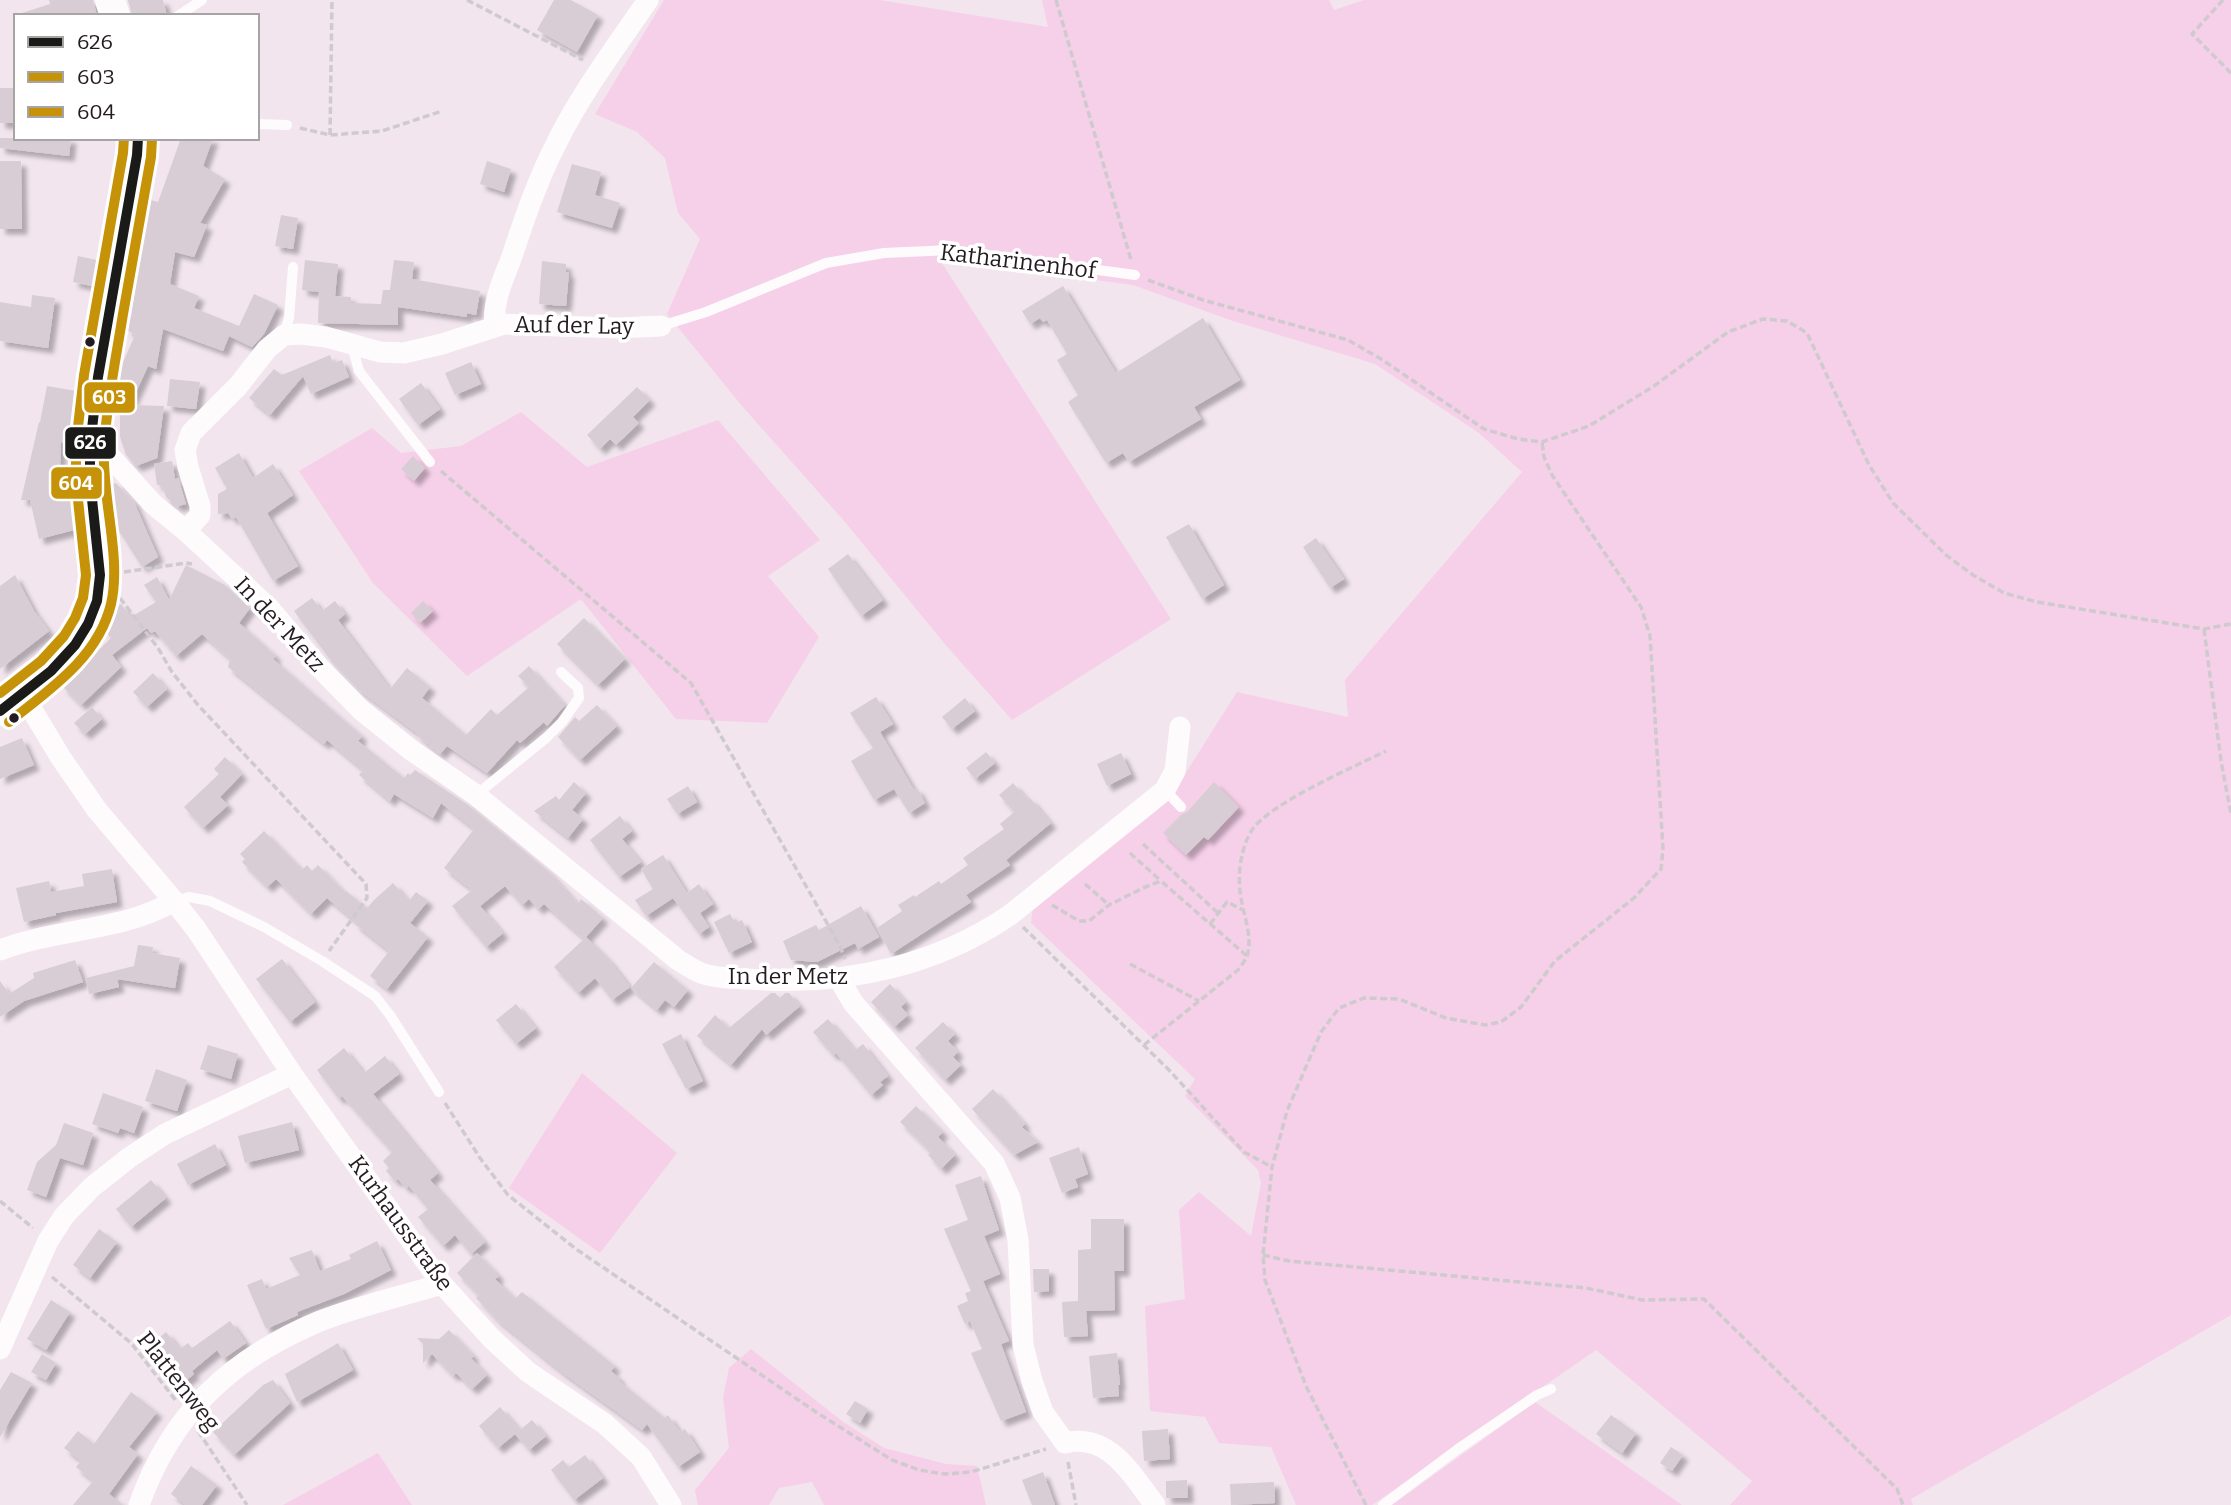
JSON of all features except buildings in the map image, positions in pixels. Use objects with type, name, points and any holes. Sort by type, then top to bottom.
[{"type":"main road","points":[[11,703],[51,671],[75,645],[88,624],[97,601],[100,575],[90,480],[90,446],[98,377],[138,140]]},
{"type":"street","points":[[495,326],[494,315],[500,290],[528,209],[556,143],[600,69],[648,0]]},
{"type":"street","name":"Auf der Lay","points":[[284,335],[326,337],[380,352],[404,353],[442,344],[495,326],[661,326]]},
{"type":"street","points":[[186,531],[200,515],[185,450],[191,433],[238,386],[267,349],[284,335]]},
{"type":"street","name":"In der Metz","points":[[90,446],[109,455],[153,505],[186,531],[270,609],[318,666],[361,710],[411,750],[476,795],[678,960],[701,973],[779,980],[845,978],[926,959],[979,934],[1010,915],[1165,790]]},
{"type":"street","name":"Kurhausstraße","points":[[11,703],[61,758],[97,810],[196,929],[292,1074],[442,1284],[492,1339],[528,1372],[605,1424],[641,1457],[671,1505]]},
{"type":"street","points":[[1165,790],[1175,771],[1180,727]]},
{"type":"street","points":[[0,950],[22,942],[147,915],[174,901]]},
{"type":"street","points":[[845,978],[854,1004],[995,1163],[1010,1198],[1018,1240],[1023,1345],[1043,1412],[1065,1443],[1078,1439],[1103,1447],[1118,1457],[1155,1505]]},
{"type":"street","points":[[0,1349],[48,1241],[64,1216],[92,1187],[165,1134],[292,1074]]},
{"type":"street","points":[[139,1505],[150,1474],[165,1447],[187,1415],[218,1381],[267,1348],[320,1321],[442,1284]]},
{"type":"lane","points":[[181,14],[202,0]]},
{"type":"lane","points":[[259,124],[287,125]]},
{"type":"lane","name":"Katharinenhof","points":[[661,326],[706,312],[826,263],[884,253],[951,250],[1135,275]]},
{"type":"lane","points":[[284,335],[289,318],[293,267]]},
{"type":"lane","points":[[352,346],[359,371],[430,462]]},
{"type":"lane","points":[[476,795],[546,738],[568,714],[579,698],[578,688],[561,672]]},
{"type":"lane","points":[[1165,790],[1181,807]]},
{"type":"lane","points":[[174,901],[189,897],[209,901],[322,961],[375,996],[439,1092]]},
{"type":"lane","points":[[1383,1505],[1458,1449],[1537,1395],[1551,1389]]},
{"type":"path","points":[[330,135],[332,0]]},
{"type":"path","points":[[467,0],[520,30],[600,69]]},
{"type":"path","points":[[1056,0],[1135,275],[1203,300],[1348,341],[1381,359],[1484,429],[1518,439],[1542,442],[1589,426],[1654,386],[1728,332],[1763,319],[1787,321],[1807,333],[1869,465],[1893,503],[1946,555],[1973,575],[2004,593],[2036,602],[2204,629],[2231,624]]},
{"type":"path","points":[[2223,0],[2192,34],[2231,73]]},
{"type":"path","points":[[287,125],[330,135],[382,131],[442,110]]},
{"type":"path","points":[[1366,1505],[1306,1386],[1265,1280],[1263,1255],[1272,1167],[1287,1111],[1321,1032],[1339,1007],[1364,998],[1399,999],[1446,1018],[1485,1025],[1501,1023],[1521,1007],[1555,961],[1634,898],[1661,869],[1663,849],[1650,636],[1641,607],[1552,475],[1544,457],[1542,442]]},
{"type":"path","points":[[430,462],[691,682],[840,946],[845,978]]},
{"type":"path","points":[[100,575],[186,562],[195,565]]},
{"type":"path","points":[[100,575],[158,648],[172,673],[198,705],[366,884],[367,898],[322,961]]},
{"type":"path","points":[[2204,629],[2221,761],[2231,814]]},
{"type":"path","points":[[1143,1045],[1238,970],[1247,956],[1249,938],[1239,887],[1241,861],[1251,832],[1264,817],[1385,751]]},
{"type":"path","points":[[1143,844],[1218,913]]},
{"type":"path","points":[[1130,853],[1247,956]]},
{"type":"path","points":[[1037,894],[1079,921],[1088,921],[1109,905],[1161,881]]},
{"type":"path","points":[[1085,884],[1109,905]]},
{"type":"path","points":[[1210,924],[1227,902],[1243,910]]},
{"type":"path","points":[[1010,915],[1143,1045],[1244,1152],[1272,1167]]},
{"type":"path","points":[[1130,964],[1199,1001]]},
{"type":"path","points":[[439,1092],[480,1158],[508,1195],[576,1249],[805,1404],[892,1460],[919,1470],[944,1474],[971,1472],[1065,1443],[1076,1505]]},
{"type":"path","points":[[0,1201],[48,1241]]},
{"type":"path","points":[[1263,1255],[1289,1261],[1586,1289],[1642,1300],[1704,1298],[1897,1489],[1903,1505]]},
{"type":"path","name":"Plattenweg","points":[[38,1264],[131,1343],[187,1415],[247,1505]]},
{"type":"shaded area","points":[[664,0],[880,0],[1048,27],[1042,0],[1329,0],[1334,10],[1364,0],[2231,0],[2231,1315],[1911,1499],[1913,1505],[1730,1505],[1752,1481],[1596,1350],[1372,1505],[1296,1505],[1271,1447],[1219,1443],[1205,1417],[1150,1411],[1145,1306],[1185,1299],[1179,1210],[1199,1192],[1251,1236],[1261,1183],[1258,1170],[1185,1096],[1195,1079],[1031,923],[1033,907],[1173,793],[1237,692],[1348,717],[1345,680],[1522,472],[1479,433],[1375,364],[1233,321],[1133,285],[940,260],[1171,619],[1012,720],[944,643],[845,522],[742,406],[667,314],[700,239],[678,213],[665,158],[637,132],[595,114]]},
{"type":"shaded area","points":[[521,412],[587,467],[718,420],[820,540],[768,576],[819,637],[767,723],[676,719],[581,599],[467,676],[373,583],[299,471],[372,428],[401,453],[461,446]]},
{"type":"shaded area","points":[[582,1073],[677,1153],[600,1253],[509,1188]]},
{"type":"shaded area","points":[[751,1349],[842,1421],[884,1448],[946,1464],[977,1466],[986,1505],[824,1505],[812,1482],[779,1488],[769,1505],[698,1505],[695,1490],[729,1448],[723,1398],[729,1368]]},
{"type":"shaded area","points":[[1535,1402],[1682,1505],[1392,1505]]},
{"type":"shaded area","points":[[378,1453],[412,1505],[283,1505]]},
{"type":"transit line","name":"604","points":[[0,693],[41,661],[64,636],[83,598],[86,575],[76,481],[76,444],[84,375],[124,140]]},
{"type":"transit line","name":"626","points":[[0,711],[51,671],[75,645],[88,624],[97,601],[100,575],[90,480],[90,446],[98,377],[138,140]]},
{"type":"transit line","name":"603","points":[[9,722],[55,685],[84,657],[105,623],[111,604],[114,567],[105,485],[105,429],[152,140]]}]
